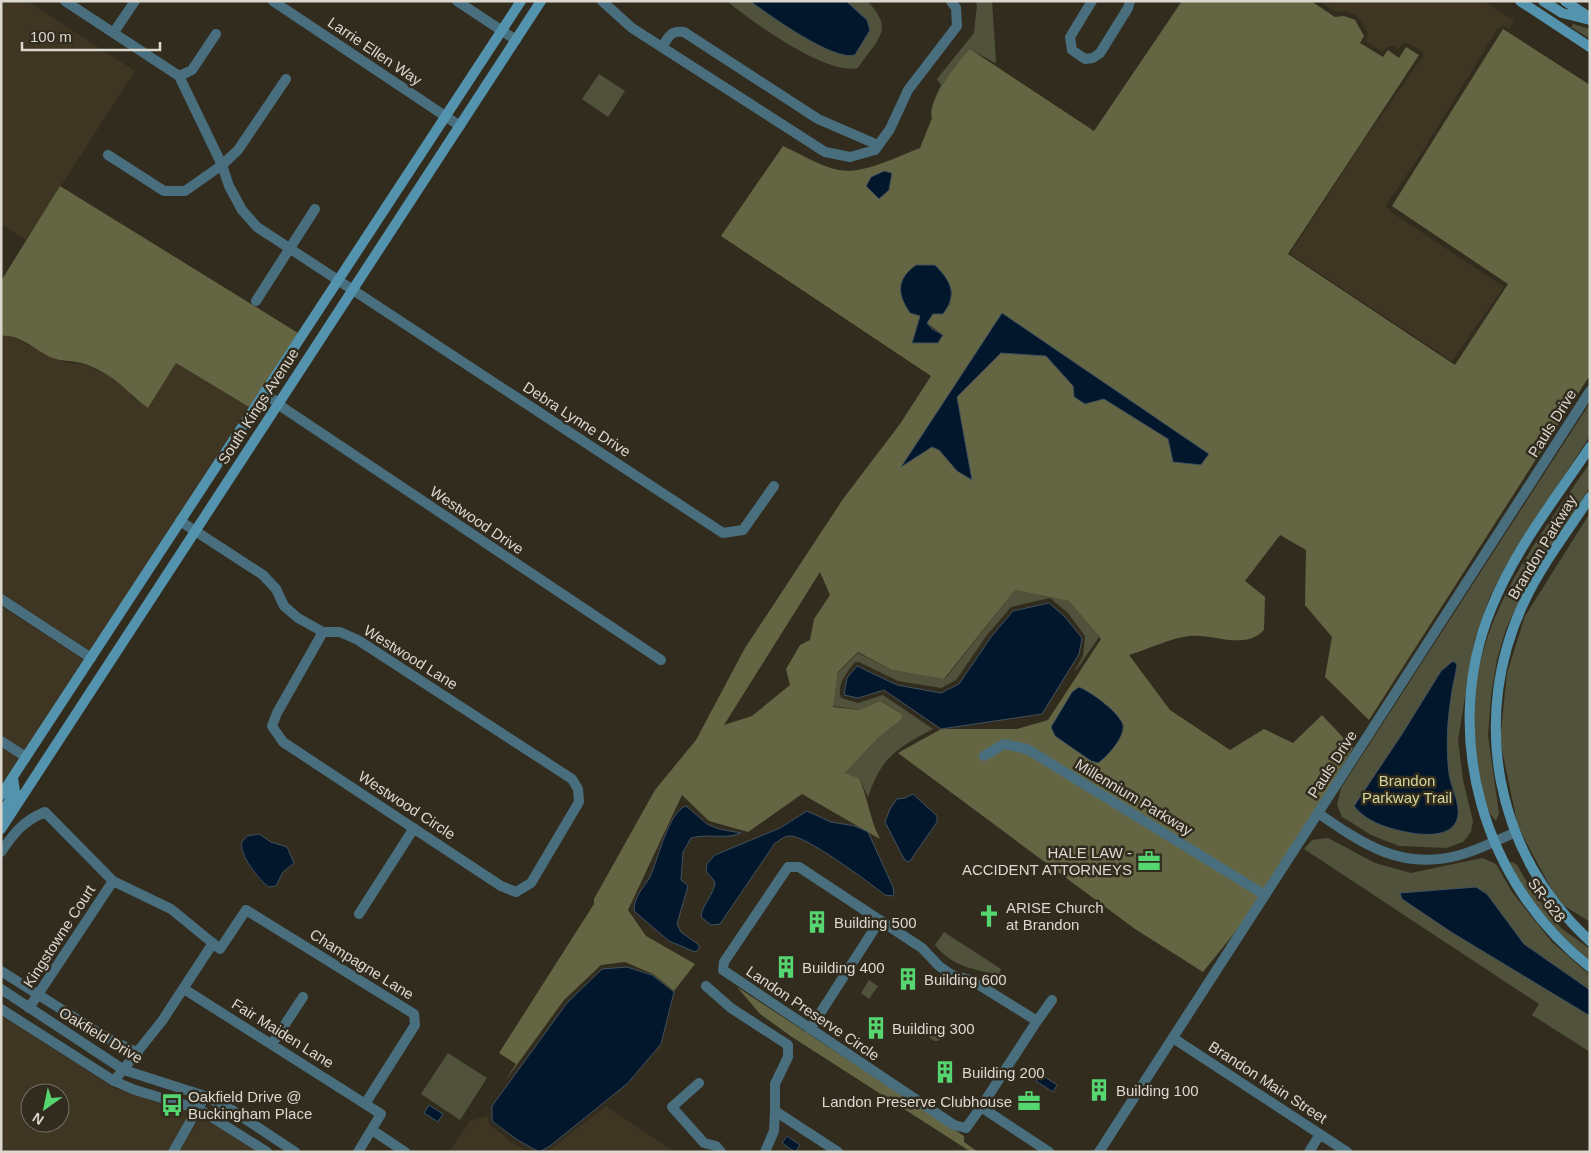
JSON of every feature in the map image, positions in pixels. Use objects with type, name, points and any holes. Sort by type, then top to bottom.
[{"type":"main road","name":"South Kings Avenue","points":[[1,795],[521,1]]},
{"type":"main road","name":"South Kings Avenue","points":[[1,829],[541,1]]},
{"type":"main road","points":[[1520,1],[1590,47]]},
{"type":"main road","points":[[1543,1],[1562,13],[1590,19]]},
{"type":"main road","points":[[1565,1],[1590,19]]},
{"type":"main road","name":"Brandon Parkway","points":[[1493,842],[1477,790],[1470,731],[1472,689],[1479,645],[1492,607],[1510,568],[1590,447]]},
{"type":"main road","name":"Brandon Parkway","points":[[1590,497],[1525,600],[1503,658],[1495,706],[1494,734],[1501,788],[1514,833],[1536,877],[1550,898],[1573,925],[1590,941]]},
{"type":"main road","points":[[1,815],[15,791],[13,778]]},
{"type":"main road","name":"SR-628","points":[[1493,842],[1517,887],[1543,922],[1558,939],[1590,967]]},
{"type":"street","points":[[65,1],[179,76],[192,70],[216,34]]},
{"type":"street","points":[[114,32],[135,1]]},
{"type":"street","name":"Larrie Ellen Way","points":[[273,1],[460,126]]},
{"type":"street","points":[[457,1],[516,40]]},
{"type":"street","points":[[602,1],[632,28],[825,152],[850,157],[875,150],[890,129],[908,90],[957,26],[956,8],[950,1]]},
{"type":"street","points":[[1092,1],[1070,36],[1072,50],[1077,56],[1085,59],[1093,58],[1100,53],[1128,8],[1130,1]]},
{"type":"street","points":[[662,47],[671,33],[676,31],[684,32],[818,119],[878,145]]},
{"type":"street","name":"Debra Lynne Drive","points":[[179,76],[222,165],[229,186],[242,210],[257,227],[723,533],[743,530],[774,486]]},
{"type":"street","points":[[108,155],[164,191],[185,191],[222,165],[238,150],[286,79]]},
{"type":"street","points":[[256,301],[315,209]]},
{"type":"street","name":"Pauls Drive","points":[[1099,1152],[1590,391]]},
{"type":"street","name":"Westwood Drive","points":[[264,392],[293,415],[661,660]]},
{"type":"street","name":"Westwood Lane","points":[[180,522],[263,575],[276,589],[284,606],[298,618],[323,632],[340,632],[358,640],[572,778],[578,789]]},
{"type":"street","points":[[1,599],[91,658]]},
{"type":"street","name":"Westwood Circle","points":[[323,632],[277,712],[272,726],[283,742],[501,886],[516,892],[530,883],[579,802],[578,789]]},
{"type":"street","points":[[1,741],[26,757]]},
{"type":"street","name":"Millennium Parkway","points":[[984,756],[1004,744],[1027,749],[1265,896]]},
{"type":"street","points":[[1,852],[16,830],[28,819],[45,812],[113,881],[171,909],[213,943],[184,989],[138,1053],[114,1081]]},
{"type":"street","points":[[1318,813],[1362,843],[1385,854],[1421,860],[1460,855],[1514,833]]},
{"type":"street","points":[[358,914],[414,828]]},
{"type":"street","name":"Landon Preserve Circle","points":[[1038,1021],[971,980],[952,975],[922,948],[799,867],[788,867],[724,962],[723,970],[732,978],[954,1125],[966,1128],[981,1107],[1052,1000]]},
{"type":"street","name":"Kingstowne Court","points":[[29,1008],[113,881]]},
{"type":"street","name":"Champagne Lane","points":[[213,943],[220,949],[246,910],[414,1014],[415,1025],[365,1104]]},
{"type":"street","points":[[810,1029],[880,920]]},
{"type":"street","points":[[1,970],[105,1036],[138,1053]]},
{"type":"street","points":[[706,986],[731,1008],[788,1045],[788,1057],[775,1084],[774,1131],[764,1152]]},
{"type":"street","name":"Fair Maiden Lane","points":[[184,989],[365,1104]]},
{"type":"street","name":"Oakfield Drive","points":[[1,990],[124,1070],[205,1096],[232,1110],[295,1152]]},
{"type":"street","points":[[272,1044],[303,997]]},
{"type":"street","name":"Oakfield Drive","points":[[1,1009],[114,1081],[135,1090],[199,1109],[267,1152]]},
{"type":"street","name":"Brandon Main Street","points":[[1173,1038],[1347,1152]]},
{"type":"street","points":[[700,1083],[672,1107],[704,1142],[716,1146],[721,1152]]},
{"type":"street","points":[[173,1152],[205,1096]]},
{"type":"street","points":[[358,1152],[381,1114],[365,1104]]},
{"type":"street","points":[[981,1107],[1049,1152]]},
{"type":"street","points":[[775,1111],[838,1152]]},
{"type":"street","points":[[372,1130],[405,1152]]},
{"type":"street","points":[[1308,1152],[1320,1134]]},
{"type":"shaded area","points":[[1,1],[27,1],[135,71],[26,240],[1,224]]},
{"type":"shaded area","points":[[1319,1],[1484,1],[1514,21],[1509,29],[1503,26],[1498,28],[1421,154],[1386,205],[1391,212],[1504,287],[1452,361],[1290,254],[1363,141],[1424,55],[1422,51],[1406,42],[1398,50],[1393,46],[1388,46],[1382,52],[1366,41],[1368,33],[1357,16],[1346,11],[1336,12]]},
{"type":"shaded area","points":[[10,335],[52,357],[66,362],[83,364],[108,375],[125,386],[132,397],[148,408],[176,363],[249,407],[90,651],[1,593],[1,336]]},
{"type":"shaded area","points":[[1,606],[84,660],[25,750],[1,735]]},
{"type":"shaded area","points":[[1,747],[19,759],[1,787]]},
{"type":"shaded area","points":[[1,1015],[114,1088],[192,1112],[167,1152],[1,1152]]},
{"type":"shaded area","points":[[606,1106],[675,1152],[547,1152]]},
{"type":"shaded area","points":[[201,1116],[257,1152],[178,1152]]},
{"type":"shaded area","points":[[488,1116],[490,1125],[513,1143],[529,1152],[449,1152],[470,1121]]},
{"type":"green space","points":[[727,1],[867,1],[876,11],[881,20],[882,27],[877,42],[858,68],[844,68],[828,64],[790,45],[771,34]]},
{"type":"green space","points":[[975,1],[992,1],[996,61],[995,63],[970,49],[934,99],[941,85],[937,79],[974,33],[977,5]]},
{"type":"green space","points":[[1182,1],[1311,1],[1335,17],[1344,16],[1355,20],[1364,36],[1360,43],[1383,57],[1388,50],[1399,58],[1406,47],[1419,55],[1288,254],[1455,365],[1508,284],[1392,206],[1503,29],[1590,85],[1590,375],[1369,720],[1325,677],[1332,637],[1305,605],[1306,550],[1280,535],[1245,581],[1265,597],[1264,630],[1256,636],[1238,640],[1199,636],[1182,637],[1129,655],[1170,710],[1230,750],[1264,729],[1293,743],[1322,715],[1353,748],[1265,895],[1203,972],[1135,929],[898,753],[941,729],[1017,729],[1048,720],[1101,639],[1069,601],[1015,590],[944,679],[892,670],[858,652],[838,672],[833,707],[859,710],[881,701],[903,715],[901,720],[878,738],[845,773],[859,778],[880,839],[802,794],[748,832],[709,821],[682,795],[628,910],[646,936],[695,964],[674,991],[653,974],[625,962],[601,965],[564,1000],[505,1081],[516,1064],[499,1053],[594,904],[594,899],[655,790],[696,740],[745,648],[843,499],[900,424],[931,376],[721,236],[783,146],[824,166],[848,171],[880,164],[920,148],[932,118],[931,111],[938,92],[970,49],[1094,131]],"holes":[[[952,290],[950,304],[943,314],[933,314],[927,323],[943,335],[916,333],[920,316]],[[1002,313],[1209,454],[1168,439],[1104,399],[1085,404],[1073,386],[1046,356],[1001,353],[956,397],[971,479],[957,471],[939,450],[931,447],[902,466]],[[820,572],[830,595],[814,619],[810,640],[800,645],[786,669],[790,685],[752,716],[724,725]]]},
{"type":"green space","points":[[1573,24],[1590,29],[1590,39],[1571,27]]},
{"type":"green space","points":[[599,74],[625,91],[608,117],[582,99]]},
{"type":"green space","points":[[60,186],[298,333],[249,407],[176,363],[148,408],[124,387],[97,369],[81,363],[54,359],[21,340],[14,337],[1,336],[1,281]]},
{"type":"green space","name":"Brandon Parkway Trail","points":[[1590,403],[1590,436],[1509,560],[1490,596],[1474,642],[1458,740],[1463,780],[1473,821],[1471,832],[1463,842],[1446,848],[1399,846],[1371,835],[1342,817],[1337,805],[1341,788]]},
{"type":"green space","points":[[1590,463],[1590,487],[1525,588],[1506,629],[1497,659],[1491,696],[1488,736],[1499,813],[1496,821],[1489,811],[1484,798],[1474,726],[1476,684],[1485,644],[1500,606],[1519,570],[1541,534]]},
{"type":"green space","points":[[1590,513],[1590,922],[1563,905],[1553,892],[1518,827],[1500,740],[1507,673],[1525,616]]},
{"type":"green space","points":[[1015,590],[1069,601],[1099,637],[1077,669],[1075,670],[1083,656],[1085,636],[1068,613],[1050,598],[1011,607],[987,635],[956,680],[941,688],[898,681],[859,662],[855,662],[841,684],[841,698],[858,703],[883,695],[933,729],[909,742],[892,755],[879,772],[868,797],[859,778],[845,773],[878,738],[901,720],[903,715],[882,701],[859,710],[833,706],[838,673],[858,653],[892,670],[945,679]]},
{"type":"green space","name":"Brandon Parkway Trail","points":[[1328,838],[1375,863],[1411,873],[1482,858],[1496,864],[1512,892],[1552,942],[1590,975],[1590,1052],[1532,1015],[1539,1004],[1304,849],[1312,840]]},
{"type":"green space","points":[[1512,862],[1517,865],[1532,891],[1561,928],[1590,949],[1590,961],[1555,928],[1535,904],[1517,878],[1510,863]]},
{"type":"green space","points":[[944,932],[1001,969],[999,974],[972,969],[948,958],[935,945]]},
{"type":"green space","points":[[869,980],[878,986],[869,999],[861,993]]},
{"type":"green space","points":[[737,987],[964,1136],[964,1142],[978,1152],[971,1152],[792,1037],[760,1014]]},
{"type":"green space","points":[[936,1027],[941,1029],[943,1034],[941,1039],[936,1041],[931,1039],[929,1034],[931,1029]]},
{"type":"green space","points":[[448,1053],[487,1078],[460,1120],[421,1094]]},
{"type":"water","points":[[750,1],[846,1],[867,20],[870,30],[855,55],[845,55],[818,45],[802,36]]},
{"type":"water","points":[[884,171],[892,173],[889,190],[879,199],[866,186],[871,177]]},
{"type":"water","points":[[916,265],[935,265],[949,282],[951,288],[948,307],[943,314],[933,314],[927,323],[932,329],[943,335],[938,343],[912,343],[920,316],[910,313],[903,299],[901,287],[902,281],[909,270]]},
{"type":"water","points":[[1002,313],[1209,454],[1201,465],[1173,462],[1168,439],[1104,399],[1085,404],[1074,397],[1073,386],[1046,356],[1001,353],[957,397],[972,480],[957,471],[939,450],[932,447],[901,467]]},
{"type":"water","points":[[1049,603],[1065,617],[1082,638],[1079,654],[1042,714],[941,729],[884,690],[858,698],[844,695],[847,678],[857,666],[897,685],[941,693],[959,684],[991,637],[1013,611]]},
{"type":"water","points":[[1453,661],[1457,664],[1452,689],[1447,745],[1450,780],[1458,811],[1456,822],[1453,827],[1442,833],[1416,834],[1387,827],[1372,821],[1354,806],[1441,671]]},
{"type":"water","points":[[1079,687],[1104,703],[1121,720],[1123,725],[1118,741],[1098,763],[1091,761],[1055,736],[1051,727],[1072,692]]},
{"type":"water","points":[[913,794],[937,816],[937,822],[908,862],[904,859],[885,822],[890,809],[897,799]]},
{"type":"water","points":[[686,806],[707,824],[719,829],[741,833],[729,836],[691,838],[683,852],[681,880],[688,886],[677,924],[681,932],[699,945],[699,949],[695,952],[669,941],[634,911],[637,897],[650,877],[664,837],[674,817]]},
{"type":"water","points":[[807,811],[831,822],[855,826],[868,832],[893,887],[894,896],[885,895],[837,860],[808,842],[789,836],[775,843],[720,924],[711,925],[701,917],[703,908],[714,887],[715,882],[706,871],[707,864],[715,855],[780,828]]},
{"type":"water","points":[[259,834],[271,842],[287,847],[294,863],[283,872],[276,886],[269,887],[265,884],[255,873],[243,853],[243,840],[247,836]]},
{"type":"water","points":[[1476,887],[1487,894],[1524,944],[1590,990],[1590,1016],[1451,932],[1402,899],[1400,893]]},
{"type":"water","points":[[627,967],[652,975],[674,992],[661,1044],[628,1083],[550,1146],[539,1152],[516,1139],[492,1121],[492,1106],[567,1003],[602,969]]},
{"type":"water","points":[[1040,1074],[1057,1085],[1053,1092],[1036,1081]]},
{"type":"water","points":[[429,1105],[443,1114],[438,1122],[424,1113]]},
{"type":"water","points":[[787,1136],[800,1145],[795,1152],[782,1143]]},
{"type":"place","name":"HALE LAW - ACCIDENT ATTORNEYS","points":[[1149,861]]},
{"type":"place","name":"ARISE Church at Brandon","points":[[989,916]]},
{"type":"place","name":"Building 500","points":[[817,922]]},
{"type":"place","name":"Building 400","points":[[786,967]]},
{"type":"place","name":"Building 600","points":[[908,979]]},
{"type":"place","name":"Building 300","points":[[876,1028]]},
{"type":"place","name":"Building 200","points":[[945,1072]]},
{"type":"place","name":"Building 100","points":[[1099,1090]]},
{"type":"place","name":"Landon Preserve Clubhouse","points":[[1029,1101]]},
{"type":"place","name":"Oakfield Drive @ Buckingham Place","points":[[172,1105]]}]
